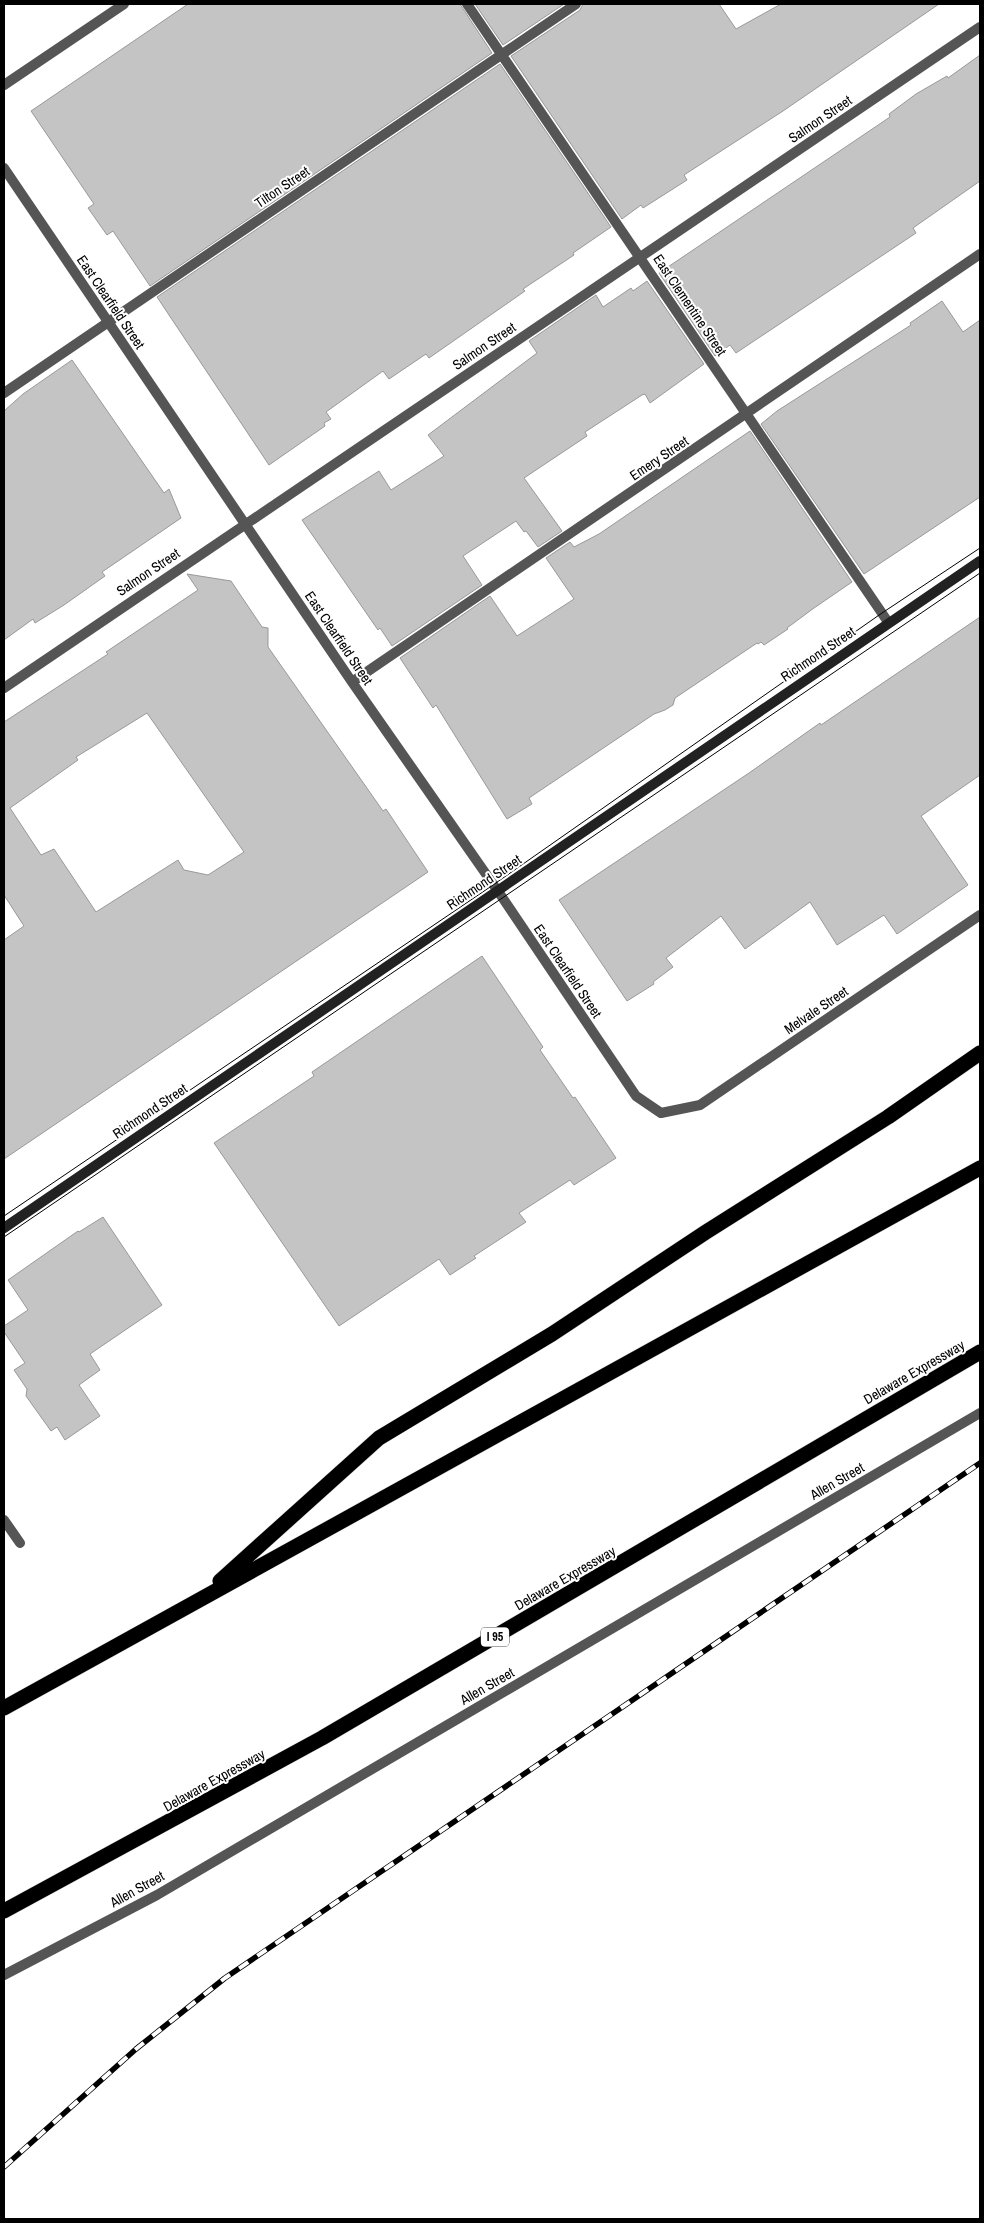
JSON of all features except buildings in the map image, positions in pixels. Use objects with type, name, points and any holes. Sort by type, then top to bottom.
[{"type":"highway","points":[[201,1599],[379,1438],[552,1334],[706,1232],[888,1117],[980,1053]]},
{"type":"highway","points":[[4,1708],[980,1168]]},
{"type":"highway","name":"Delaware Expressway","points":[[4,1911],[322,1738],[980,1352]]},
{"type":"main road","name":"Richmond Street","points":[[4,1228],[888,622],[980,561]]},
{"type":"street","points":[[4,85],[124,4]]},
{"type":"street","name":"East Clementine Street","points":[[467,4],[888,622]]},
{"type":"street","name":"Tilton Street","points":[[4,393],[576,4]]},
{"type":"street","name":"Salmon Street","points":[[4,688],[980,27]]},
{"type":"street","name":"East Clearfield Street","points":[[4,168],[352,682],[636,1096],[661,1113]]},
{"type":"street","name":"Emery Street","points":[[352,682],[747,415],[980,254]]},
{"type":"street","name":"Melvale Street","points":[[661,1113],[700,1106],[980,914]]},
{"type":"street","name":"Allen Street","points":[[4,1975],[157,1895],[980,1413]]},
{"type":"street","points":[[4,1520],[20,1544]]},
{"type":"tram line","points":[[4,1216],[493,885],[882,613],[980,548]]},
{"type":"tram line","points":[[4,1237],[980,573]]},
{"type":"railway","points":[[4,2167],[136,2049],[225,1978],[980,1463]]}]
